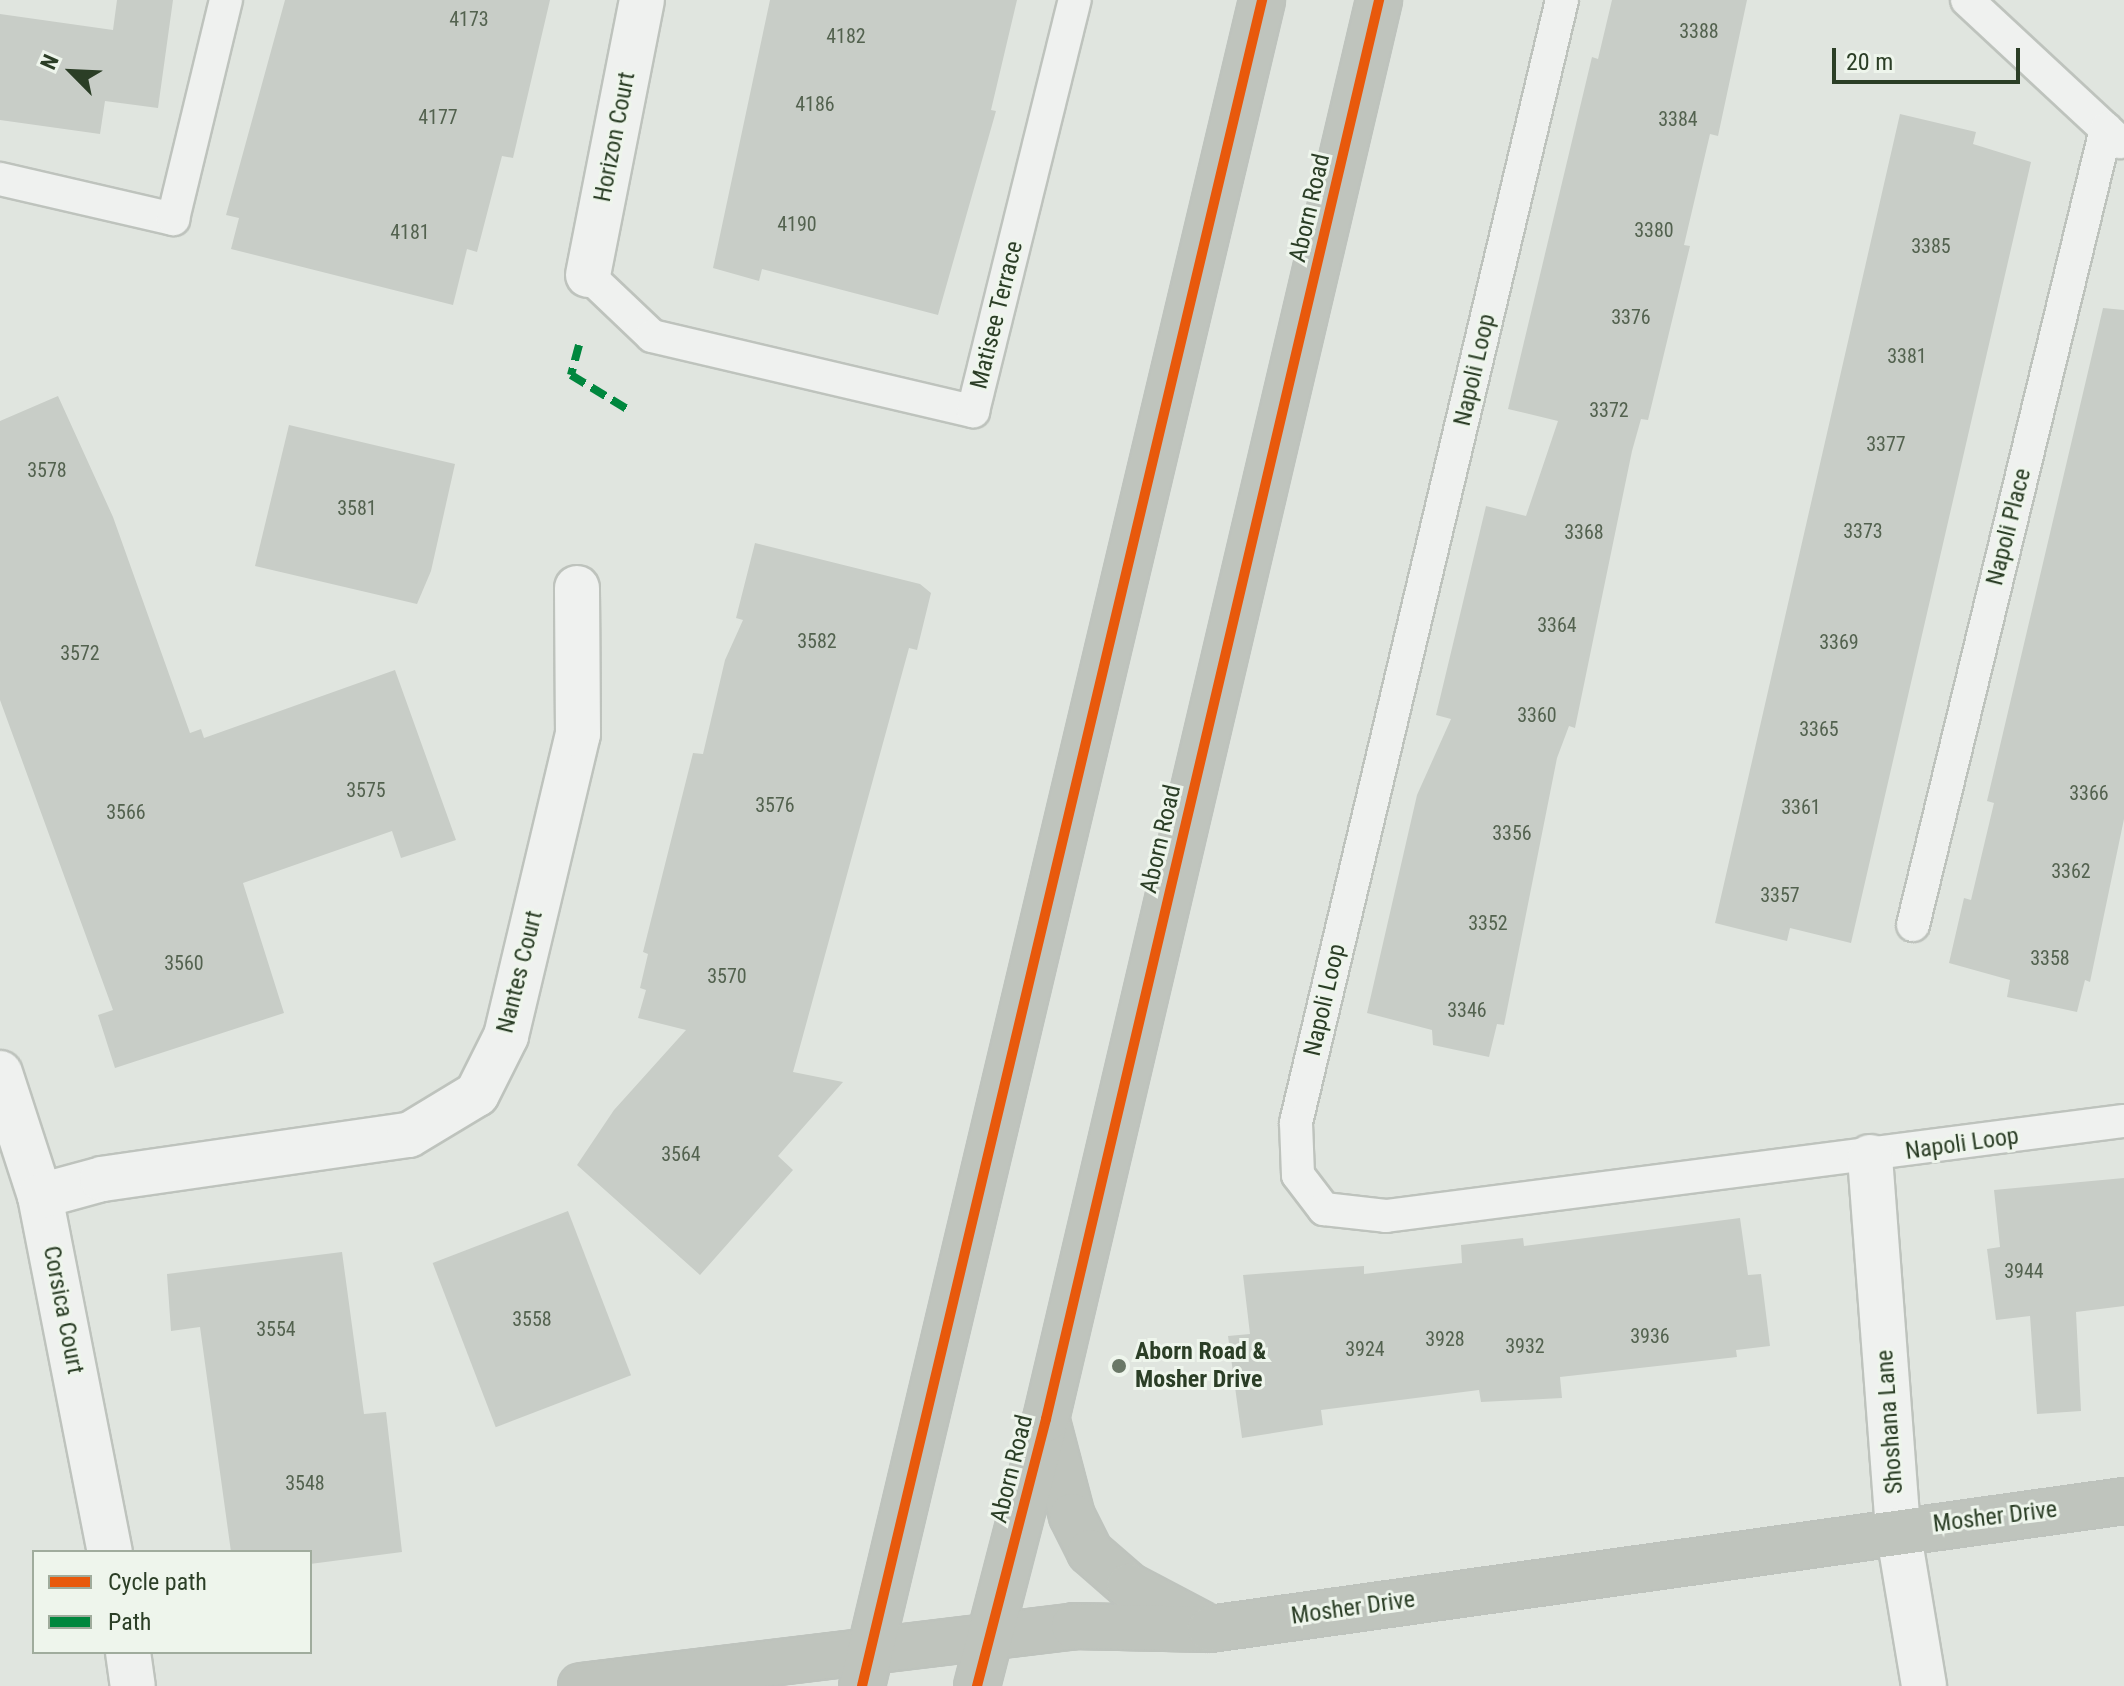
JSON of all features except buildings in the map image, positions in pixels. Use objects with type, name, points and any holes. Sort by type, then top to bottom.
[{"type":"main road","points":[[866,1670],[1262,0]]},
{"type":"main road","name":"Aborn Road","points":[[977,1686],[1046,1419],[1379,0]]},
{"type":"main road","points":[[1046,1419],[1072,1516],[1090,1552],[1129,1586],[1210,1629]]},
{"type":"main road","name":"Mosher Drive","points":[[589,1686],[866,1670],[988,1638],[1074,1626],[1210,1629],[1898,1530],[2124,1501]]},
{"type":"street","name":"Horizon Court","points":[[588,275],[642,0]]},
{"type":"street","name":"Nantes Court","points":[[40,1196],[102,1179],[409,1135],[477,1094],[506,1036],[578,734],[577,588]]},
{"type":"street","name":"Corsica Court","points":[[0,1073],[40,1196],[110,1550]]},
{"type":"street","name":"Shoshana Lane","points":[[1870,1157],[1898,1530],[1924,1686]]},
{"type":"street","points":[[128,1654],[133,1686]]},
{"type":"lane","points":[[0,179],[173,219],[226,0]]},
{"type":"lane","name":"Matisee Terrace","points":[[588,275],[652,336],[973,411],[1075,0]]},
{"type":"lane","name":"Napoli Loop","points":[[1562,0],[1296,1123],[1298,1175],[1324,1209],[1386,1216],[1870,1157],[2124,1121]]},
{"type":"lane","points":[[1967,0],[2115,138]]},
{"type":"lane","name":"Napoli Place","points":[[1913,925],[2115,138]]},
{"type":"marked path","points":[[579,345],[571,375],[627,409]]},
{"type":"cycle path","points":[[862,1686],[1262,0]]},
{"type":"cycle path","points":[[977,1686],[1046,1419],[1379,0]]},
{"type":"place","name":"Aborn Road & Mosher Drive","points":[[1119,1366]]}]
